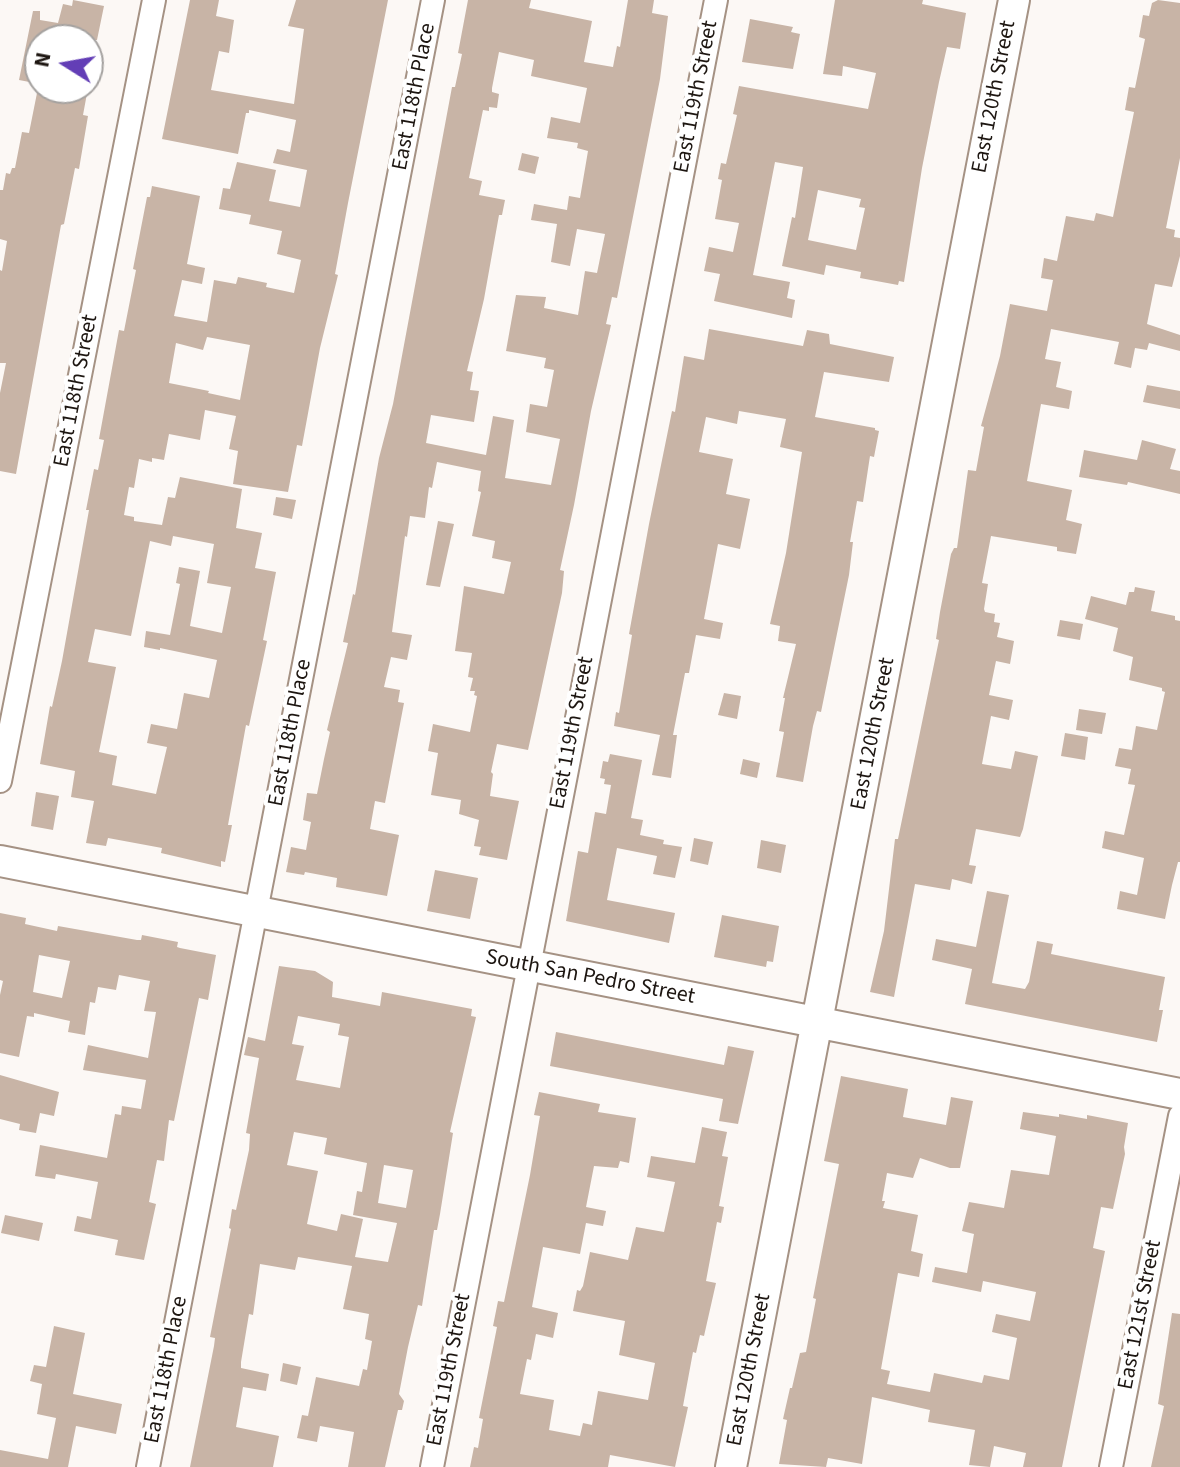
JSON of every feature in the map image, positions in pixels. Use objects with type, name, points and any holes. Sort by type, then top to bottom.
[{"type":"street","name":"East 118th Street","points":[[0,781],[154,0]]},
{"type":"street","name":"East 118th Place","points":[[148,1467],[433,0]]},
{"type":"street","name":"East 119th Street","points":[[432,1467],[716,0]]},
{"type":"street","name":"East 120th Street","points":[[731,1467],[1014,0]]},
{"type":"street","name":"South San Pedro Street","points":[[0,861],[256,914],[1180,1094]]},
{"type":"street","name":"East 121st Street","points":[[1111,1467],[1180,1116]]},
{"type":"building","points":[[73,0],[104,6],[100,24],[30,24],[33,11],[40,11],[40,20],[58,23],[63,4],[72,6]]},
{"type":"building","points":[[190,0],[219,0],[216,16],[234,20],[229,53],[219,51],[211,90],[294,104],[304,29],[288,26],[296,0],[388,0],[335,274],[338,275],[320,348],[302,446],[297,445],[288,492],[233,484],[238,451],[229,449],[236,416],[205,410],[200,440],[169,434],[164,460],[152,458],[152,462],[139,459],[134,488],[129,487],[124,515],[134,517],[134,521],[162,525],[168,497],[175,498],[180,477],[242,489],[236,528],[262,533],[255,568],[276,572],[263,640],[267,641],[249,726],[246,725],[228,825],[232,825],[225,862],[221,861],[221,867],[161,853],[162,848],[108,838],[106,846],[86,843],[94,801],[71,797],[75,771],[40,764],[62,661],[94,469],[98,470],[104,440],[99,439],[119,330],[124,331],[136,270],[133,269],[147,197],[150,197],[152,186],[200,196],[187,264],[205,268],[202,284],[182,280],[174,316],[207,322],[214,280],[236,284],[238,277],[294,293],[301,260],[277,254],[282,231],[249,224],[251,215],[219,209],[223,188],[230,189],[237,162],[276,170],[269,201],[300,207],[307,170],[273,163],[277,149],[290,152],[296,120],[249,110],[238,154],[162,139]],"holes":[[[207,337],[250,345],[240,400],[169,383],[176,343],[203,350]],[[173,536],[214,544],[207,583],[231,587],[222,633],[190,626],[200,571],[179,567],[176,583],[180,584],[170,635],[146,631],[144,647],[217,660],[209,698],[184,693],[177,729],[151,724],[147,743],[167,747],[156,794],[112,785],[117,756],[99,752],[116,667],[88,662],[95,629],[131,636],[150,541],[171,546]]]},
{"type":"building","points":[[468,0],[531,0],[529,8],[592,21],[584,62],[613,67],[617,46],[620,47],[628,0],[654,0],[652,13],[668,16],[660,79],[617,298],[612,297],[606,324],[611,325],[560,570],[564,571],[562,593],[528,750],[497,744],[491,772],[490,796],[519,801],[507,860],[479,855],[481,847],[474,846],[479,820],[459,814],[461,800],[431,795],[438,753],[428,751],[433,724],[470,732],[477,696],[474,695],[475,691],[470,691],[473,678],[468,677],[472,653],[455,651],[464,586],[504,594],[511,562],[492,558],[495,541],[472,536],[481,492],[478,491],[481,471],[437,462],[432,488],[429,487],[425,518],[410,516],[405,536],[392,632],[412,635],[407,660],[391,657],[384,687],[400,690],[398,702],[404,703],[385,803],[375,801],[370,829],[399,835],[387,896],[336,887],[337,878],[286,872],[291,847],[306,850],[311,822],[303,820],[307,793],[317,794],[330,732],[327,730],[348,643],[343,642],[355,595],[379,458],[393,404],[452,87],[455,87],[462,54],[458,53]],"holes":[[[499,52],[534,60],[531,76],[587,88],[580,123],[551,117],[547,138],[578,143],[577,148],[588,151],[580,198],[569,196],[567,210],[534,204],[531,220],[557,224],[551,262],[570,266],[577,229],[605,234],[597,273],[585,271],[578,315],[544,308],[546,297],[516,295],[506,351],[546,358],[544,368],[554,370],[547,407],[530,404],[526,432],[560,439],[551,485],[505,478],[514,420],[493,416],[486,455],[426,443],[431,415],[474,422],[479,391],[470,390],[473,372],[467,371],[499,215],[502,215],[505,200],[479,195],[482,181],[469,178],[483,110],[497,108],[499,94],[492,92],[492,88]]]},
{"type":"building","points":[[835,0],[923,0],[922,4],[966,13],[960,49],[947,47],[922,168],[904,282],[899,281],[898,285],[860,278],[861,272],[826,265],[824,275],[782,266],[792,217],[795,218],[803,167],[775,162],[753,275],[790,282],[787,298],[795,300],[792,318],[714,301],[720,274],[704,271],[709,247],[733,252],[739,223],[715,219],[722,180],[718,179],[721,163],[726,164],[737,115],[733,114],[739,86],[868,109],[876,73],[843,66],[842,76],[823,74]],"holes":[[[818,190],[861,199],[859,207],[865,208],[856,250],[808,240]]]},
{"type":"building","points":[[1158,0],[1180,3],[1180,158],[1166,228],[1175,230],[1174,237],[1180,238],[1180,256],[1172,287],[1155,284],[1147,324],[1180,335],[1180,351],[1149,343],[1147,350],[1135,348],[1131,368],[1114,364],[1119,342],[1051,329],[1045,359],[1061,362],[1056,387],[1072,391],[1069,409],[1041,404],[1027,481],[1072,490],[1066,520],[1082,524],[1076,554],[1057,551],[1057,547],[991,536],[982,583],[988,584],[985,612],[995,614],[994,622],[1000,623],[997,637],[1014,641],[1010,664],[996,661],[989,695],[1013,700],[1009,720],[991,716],[982,764],[1011,769],[1015,751],[1038,756],[1023,829],[1020,837],[976,829],[969,865],[976,866],[972,884],[952,879],[950,890],[915,884],[894,997],[870,992],[884,931],[895,839],[898,839],[939,640],[936,639],[940,612],[951,554],[957,548],[968,470],[976,471],[984,427],[981,426],[1010,304],[1047,311],[1053,280],[1041,278],[1044,258],[1057,261],[1066,216],[1094,221],[1096,213],[1113,217],[1134,112],[1125,110],[1129,87],[1135,88],[1145,39],[1139,37],[1143,15],[1149,16],[1152,3]]},
{"type":"building","points":[[750,19],[793,27],[791,32],[800,34],[793,69],[742,62]]},
{"type":"building","points":[[24,55],[24,81],[19,80]]},
{"type":"building","points":[[35,104],[85,104],[83,115],[88,116],[79,169],[75,168],[64,224],[61,225],[16,474],[0,471],[0,393],[6,363],[0,363],[0,270],[7,241],[0,239],[0,190],[3,190],[6,173],[10,174],[15,168],[22,132],[29,133]]},
{"type":"building","points":[[522,153],[539,157],[535,174],[518,170]]},
{"type":"building","points":[[709,329],[803,346],[807,330],[829,334],[830,344],[894,357],[889,382],[824,372],[815,417],[879,431],[874,457],[870,456],[863,502],[857,501],[850,542],[853,542],[849,575],[803,782],[776,777],[784,732],[779,731],[783,698],[796,644],[778,641],[780,626],[770,624],[786,553],[802,452],[780,447],[786,419],[739,411],[737,424],[706,417],[699,452],[733,459],[726,494],[750,499],[740,549],[718,544],[704,619],[723,623],[720,639],[696,635],[673,735],[677,735],[671,778],[652,775],[660,735],[614,726],[616,712],[619,713],[632,635],[629,634],[649,524],[672,411],[675,412],[684,356],[704,360]]},
{"type":"building","points":[[1147,385],[1180,391],[1180,409],[1143,402]]},
{"type":"building","points":[[1142,440],[1176,449],[1170,469],[1180,471],[1180,494],[1128,482],[1127,485],[1079,477],[1084,450],[1137,460]]},
{"type":"building","points":[[276,497],[296,500],[292,519],[273,515]]},
{"type":"building","points":[[438,521],[454,524],[440,587],[426,585]]},
{"type":"building","points":[[1135,587],[1155,591],[1151,611],[1175,616],[1175,620],[1180,621],[1180,862],[1165,919],[1117,909],[1120,891],[1137,895],[1144,858],[1102,848],[1105,831],[1124,835],[1135,785],[1128,784],[1131,769],[1115,766],[1119,748],[1132,750],[1136,726],[1157,730],[1165,692],[1162,688],[1129,680],[1133,657],[1113,651],[1118,628],[1085,619],[1091,596],[1126,605],[1129,592],[1134,592]]},
{"type":"building","points":[[1060,620],[1083,624],[1080,640],[1057,636]]},
{"type":"building","points":[[724,693],[741,696],[737,719],[718,715]]},
{"type":"building","points":[[1079,709],[1106,713],[1102,734],[1076,730]]},
{"type":"building","points":[[1065,733],[1088,737],[1085,760],[1061,756]]},
{"type":"building","points":[[610,754],[642,760],[631,818],[643,820],[640,835],[682,847],[675,878],[653,874],[657,856],[617,848],[607,900],[675,913],[669,943],[566,921],[578,851],[588,853],[595,812],[606,814],[611,785],[604,784],[605,779],[600,778],[603,761],[608,762]]},
{"type":"building","points":[[743,759],[760,763],[757,778],[740,774]]},
{"type":"building","points":[[36,792],[59,796],[53,830],[31,826]]},
{"type":"building","points":[[694,838],[713,842],[708,865],[690,861]]},
{"type":"building","points":[[761,840],[786,845],[781,873],[757,868]]},
{"type":"building","points":[[435,870],[478,878],[470,919],[427,911]]},
{"type":"building","points":[[987,891],[1009,895],[992,983],[1025,989],[1037,941],[1053,944],[1051,954],[1165,977],[1157,1042],[965,1004],[972,969],[932,960],[936,939],[976,947]]},
{"type":"building","points":[[0,913],[26,918],[25,924],[57,931],[58,926],[137,940],[141,940],[142,935],[178,942],[177,947],[180,948],[216,955],[208,1000],[199,998],[174,1121],[169,1120],[164,1161],[157,1160],[149,1202],[156,1204],[144,1260],[115,1255],[118,1240],[74,1231],[77,1216],[91,1219],[98,1182],[56,1174],[55,1179],[35,1176],[40,1145],[107,1158],[115,1114],[121,1115],[122,1106],[141,1109],[146,1080],[83,1070],[88,1045],[148,1058],[156,1012],[144,1011],[150,981],[119,975],[116,990],[98,987],[95,1003],[90,1002],[85,1035],[68,1032],[70,1021],[34,1013],[34,1017],[27,1016],[19,1057],[0,1053],[0,995],[3,981],[0,980]],"holes":[[[39,955],[70,961],[62,998],[33,992]]]},
{"type":"building","points":[[722,915],[779,926],[773,962],[767,961],[766,967],[714,957]]},
{"type":"building","points":[[279,966],[315,971],[333,982],[332,997],[380,1006],[382,992],[472,1009],[471,1016],[476,1017],[450,1132],[453,1133],[440,1214],[437,1230],[434,1230],[422,1306],[418,1305],[399,1394],[404,1401],[402,1410],[398,1410],[385,1467],[348,1467],[354,1432],[320,1426],[317,1442],[297,1438],[302,1415],[308,1416],[316,1377],[359,1386],[363,1369],[367,1370],[372,1341],[365,1339],[369,1314],[343,1309],[352,1266],[298,1257],[295,1270],[260,1264],[253,1315],[249,1314],[241,1362],[241,1368],[269,1374],[266,1391],[243,1387],[236,1427],[279,1436],[273,1467],[190,1467],[214,1346],[215,1338],[210,1337],[231,1229],[232,1209],[236,1210],[249,1150],[250,1134],[246,1133],[259,1058],[244,1055],[248,1037],[265,1041]],"holes":[[[298,1016],[340,1024],[338,1035],[349,1037],[340,1088],[296,1080],[304,1046],[292,1044]],[[294,1132],[327,1138],[324,1154],[367,1163],[362,1192],[357,1191],[353,1215],[397,1223],[388,1262],[355,1257],[363,1219],[341,1214],[337,1231],[307,1224],[318,1171],[287,1165]],[[384,1165],[413,1170],[406,1208],[378,1203]]]},
{"type":"building","points":[[556,1032],[724,1065],[728,1046],[754,1051],[738,1124],[719,1121],[723,1099],[550,1066]]},
{"type":"building","points":[[0,1075],[59,1092],[54,1116],[40,1113],[36,1133],[19,1130],[20,1124],[0,1119]]},
{"type":"building","points":[[841,1076],[908,1089],[903,1117],[946,1125],[951,1097],[973,1101],[960,1168],[950,1168],[920,1158],[913,1178],[887,1173],[882,1201],[885,1201],[883,1208],[918,1215],[911,1251],[923,1254],[919,1277],[898,1273],[881,1369],[890,1371],[887,1384],[930,1392],[934,1373],[982,1383],[984,1375],[1009,1380],[1017,1338],[992,1332],[996,1314],[1030,1321],[1036,1292],[983,1281],[981,1292],[932,1282],[935,1267],[967,1273],[974,1234],[962,1231],[969,1202],[1004,1208],[1011,1170],[1049,1175],[1056,1136],[1020,1129],[1023,1112],[1087,1119],[1087,1115],[1128,1123],[1113,1209],[1101,1207],[1093,1248],[1105,1251],[1062,1467],[1023,1467],[1026,1453],[994,1446],[990,1467],[969,1465],[975,1430],[928,1422],[930,1410],[872,1397],[862,1464],[828,1458],[826,1467],[779,1464],[787,1420],[783,1419],[800,1353],[806,1352],[816,1299],[813,1298],[839,1164],[824,1161]]},
{"type":"building","points":[[539,1092],[600,1104],[598,1112],[636,1118],[629,1163],[620,1161],[618,1168],[594,1166],[586,1207],[606,1211],[603,1226],[586,1223],[580,1254],[543,1247],[532,1307],[558,1313],[553,1338],[536,1334],[520,1394],[554,1400],[549,1430],[580,1436],[583,1423],[592,1425],[598,1391],[648,1400],[655,1363],[619,1355],[625,1321],[573,1311],[577,1290],[580,1291],[583,1286],[590,1252],[628,1260],[636,1227],[664,1232],[675,1182],[647,1177],[651,1156],[695,1163],[702,1127],[727,1132],[722,1156],[728,1157],[719,1206],[724,1207],[721,1223],[717,1222],[706,1281],[716,1283],[704,1336],[700,1335],[696,1353],[693,1352],[683,1406],[688,1407],[675,1467],[610,1455],[608,1467],[470,1467],[474,1447],[478,1448],[483,1419],[479,1418],[497,1327],[493,1326],[498,1301],[504,1302],[530,1175],[540,1116],[534,1115]]},
{"type":"building","points":[[5,1215],[43,1223],[39,1241],[1,1233]]},
{"type":"building","points":[[1172,1313],[1180,1314],[1180,1467],[1151,1467],[1164,1406],[1158,1404]]},
{"type":"building","points":[[54,1326],[85,1333],[73,1394],[122,1404],[116,1434],[76,1426],[68,1467],[0,1467],[0,1450],[48,1459],[56,1418],[37,1414],[42,1384],[30,1381],[34,1365],[46,1367]]},
{"type":"building","points":[[283,1363],[301,1367],[297,1385],[280,1381]]}]
